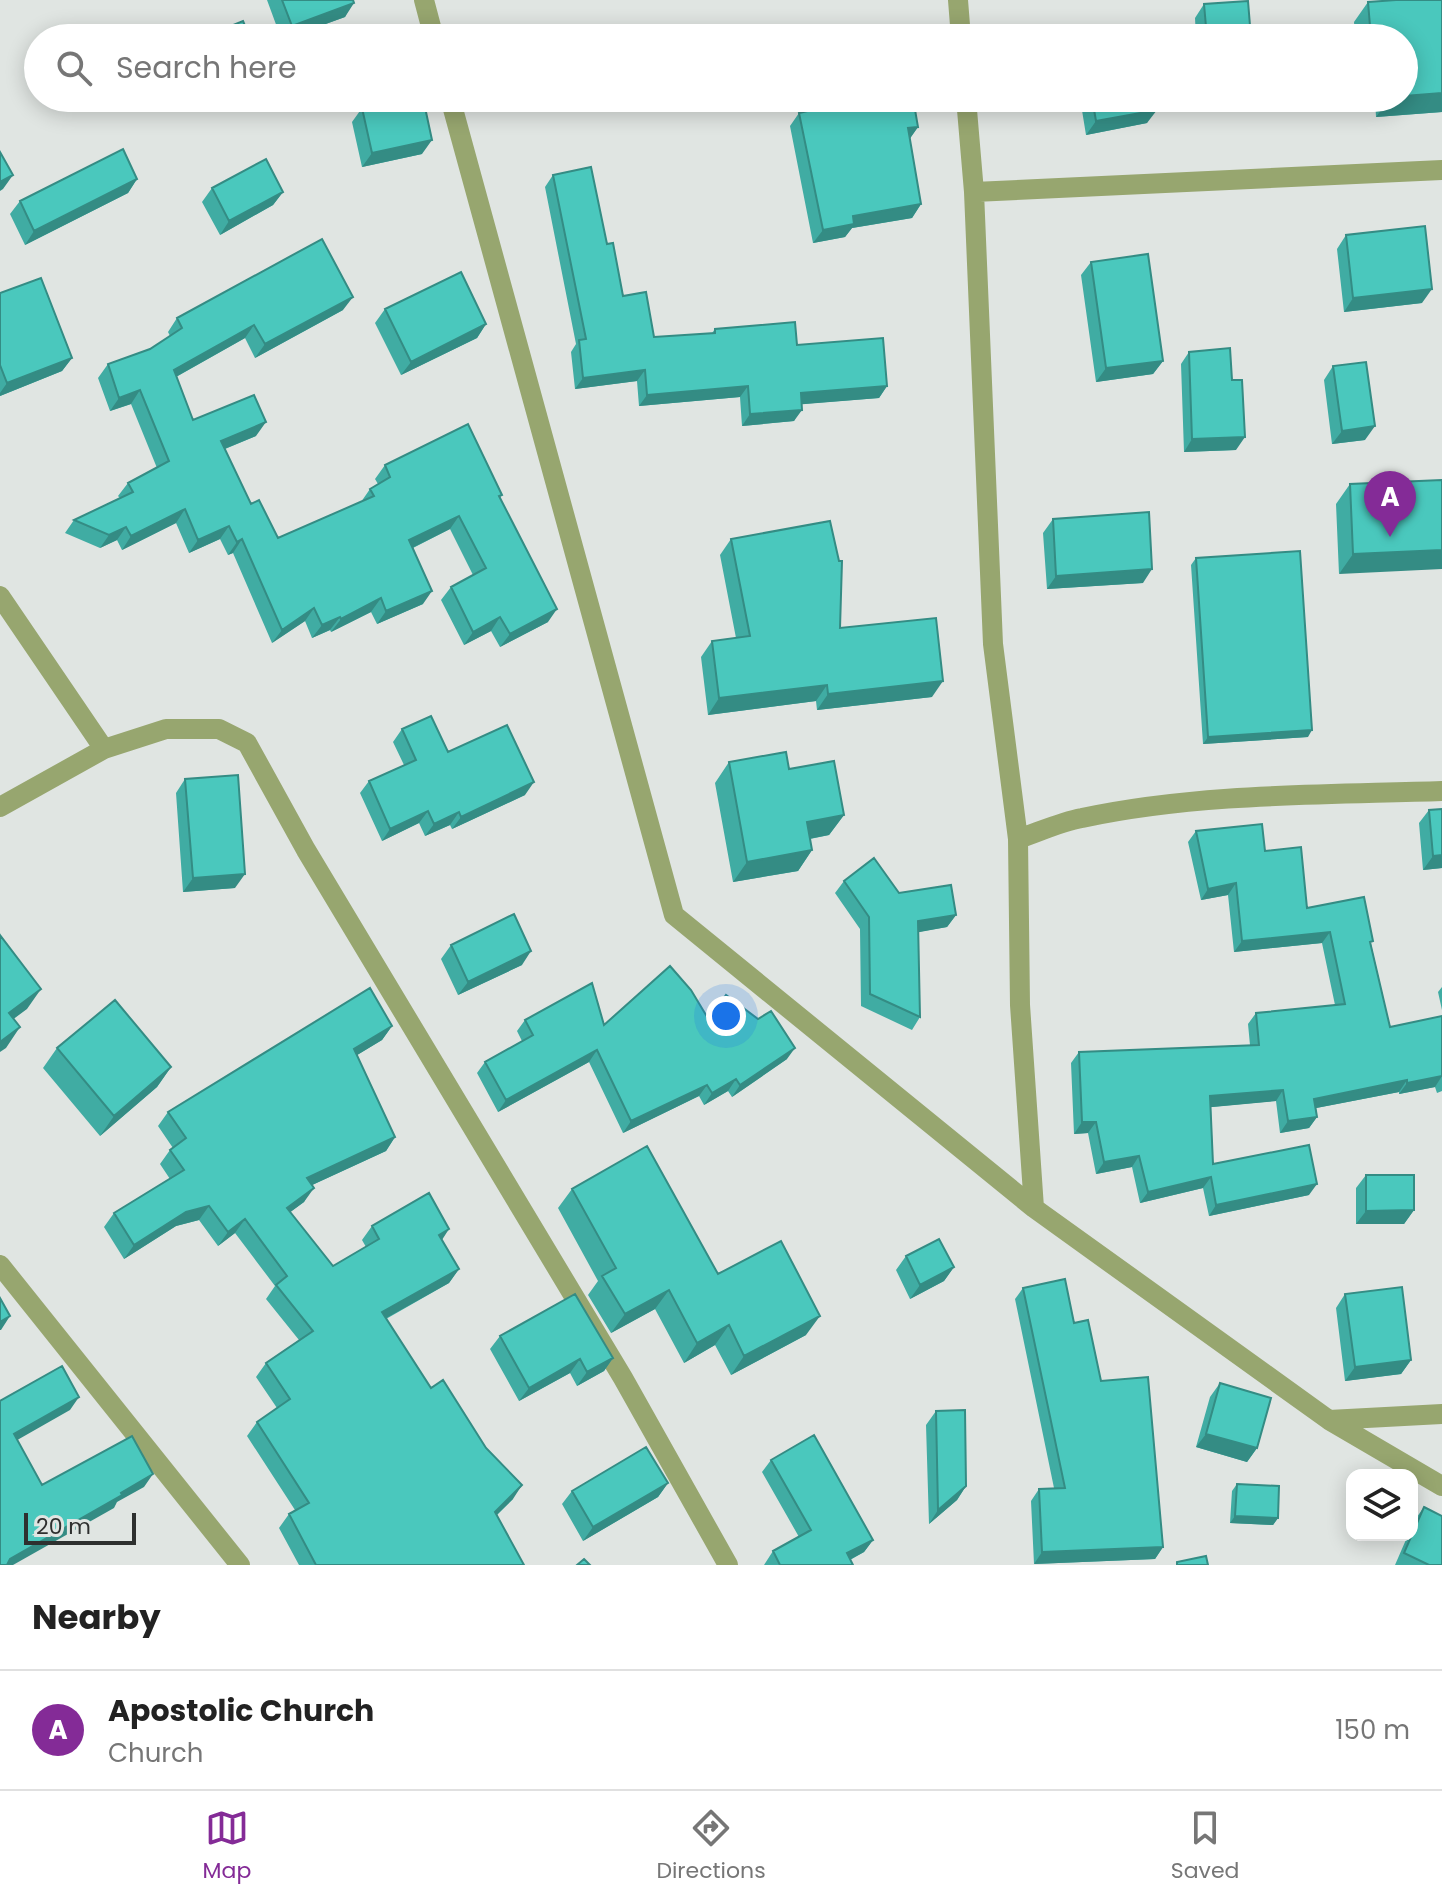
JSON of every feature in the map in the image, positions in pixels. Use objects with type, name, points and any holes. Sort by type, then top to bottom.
[{"type":"street","points":[[424,0],[430,24]]},
{"type":"street","points":[[958,0],[960,24]]},
{"type":"street","points":[[454,112],[674,915],[1034,1208],[1329,1420],[1442,1486]]},
{"type":"street","points":[[967,112],[974,192],[993,644],[1018,839],[1020,1005],[1034,1208]]},
{"type":"street","points":[[974,192],[1442,170]]},
{"type":"street","points":[[0,596],[104,749]]},
{"type":"street","points":[[0,807],[104,749],[166,729],[219,729],[247,743],[306,850],[623,1378],[728,1565]]},
{"type":"street","points":[[1018,839],[1078,818],[1140,808],[1264,798],[1442,791]]},
{"type":"street","points":[[0,1265],[240,1565]]},
{"type":"street","points":[[1329,1420],[1442,1414]]},
{"type":"building","points":[[282,0],[353,0],[354,3],[291,24]]},
{"type":"building","points":[[1442,0],[1442,93],[1418,95],[1418,24],[1370,24],[1368,2]]},
{"type":"building","points":[[1248,1],[1250,24],[1206,24],[1204,4]]},
{"type":"building","points":[[363,112],[426,112],[432,140],[372,153]]},
{"type":"building","points":[[915,112],[918,127],[908,128],[921,204],[853,216],[854,224],[823,230],[799,113]]},
{"type":"building","points":[[1094,112],[1146,112],[1096,121]]},
{"type":"building","points":[[123,149],[137,179],[34,231],[20,201]]},
{"type":"building","points":[[0,152],[13,175],[0,182]]},
{"type":"building","points":[[266,159],[283,192],[229,221],[212,188]]},
{"type":"building","points":[[591,167],[607,244],[613,243],[623,296],[646,292],[654,337],[715,333],[715,329],[795,322],[797,345],[883,338],[887,386],[801,393],[802,410],[750,414],[748,386],[647,395],[645,370],[583,378],[579,340],[586,339],[553,175]]},
{"type":"building","points":[[1425,226],[1432,289],[1353,298],[1346,235]]},
{"type":"building","points":[[322,239],[353,297],[265,344],[254,325],[174,370],[193,420],[254,395],[266,422],[221,441],[251,504],[259,500],[278,538],[374,496],[370,489],[390,477],[385,465],[468,424],[502,495],[499,496],[557,609],[510,634],[500,617],[473,632],[451,587],[486,568],[459,516],[409,540],[432,591],[386,611],[381,598],[341,619],[322,625],[314,608],[282,630],[242,539],[237,542],[229,526],[198,540],[185,509],[131,536],[126,527],[109,535],[74,520],[133,492],[128,483],[169,461],[140,390],[119,398],[108,364],[150,349],[182,328],[177,318]]},
{"type":"building","points":[[1148,254],[1163,361],[1106,368],[1091,262]]},
{"type":"building","points":[[461,272],[486,324],[411,362],[385,309]]},
{"type":"building","points":[[41,278],[72,358],[7,383],[0,365],[0,293]]},
{"type":"building","points":[[1230,348],[1232,380],[1242,380],[1245,437],[1192,439],[1189,352]]},
{"type":"building","points":[[1366,362],[1375,426],[1342,431],[1333,366]]},
{"type":"building","points":[[1442,480],[1442,550],[1353,554],[1350,484]]},
{"type":"building","points":[[1149,512],[1152,569],[1056,576],[1053,519]]},
{"type":"building","points":[[830,521],[839,561],[842,561],[840,628],[936,618],[943,681],[828,694],[827,685],[719,698],[712,641],[750,636],[731,539]]},
{"type":"building","points":[[1300,551],[1312,730],[1208,737],[1196,558]]},
{"type":"building","points":[[431,716],[448,752],[507,725],[534,782],[461,817],[459,812],[434,824],[428,811],[390,829],[369,781],[416,760],[402,729]]},
{"type":"building","points":[[786,752],[789,769],[834,761],[844,815],[807,822],[812,850],[747,862],[729,762]]},
{"type":"building","points":[[238,775],[245,874],[193,878],[185,779]]},
{"type":"building","points":[[1442,809],[1442,855],[1433,856],[1429,810]]},
{"type":"building","points":[[1262,824],[1265,851],[1301,847],[1307,908],[1364,897],[1373,941],[1370,942],[1390,1027],[1442,1016],[1442,1076],[1314,1099],[1317,1117],[1288,1121],[1283,1090],[1210,1096],[1213,1164],[1309,1145],[1317,1184],[1216,1205],[1211,1177],[1148,1192],[1139,1156],[1104,1162],[1096,1122],[1082,1122],[1079,1052],[1259,1045],[1256,1013],[1345,1004],[1330,932],[1242,941],[1236,883],[1208,889],[1196,831]]},
{"type":"building","points":[[874,858],[899,893],[951,885],[956,915],[918,921],[920,1017],[870,994],[869,917],[844,881]]},
{"type":"building","points":[[514,914],[531,951],[468,982],[451,945]]},
{"type":"building","points":[[0,935],[41,989],[9,1013],[20,1027],[0,1042]]},
{"type":"building","points":[[670,966],[691,990],[709,1020],[726,995],[758,1019],[771,1011],[795,1048],[740,1085],[736,1079],[712,1093],[707,1085],[631,1121],[597,1050],[506,1100],[485,1062],[533,1035],[525,1020],[592,983],[604,1025]]},
{"type":"building","points":[[370,988],[392,1026],[354,1049],[395,1137],[307,1178],[314,1188],[287,1208],[333,1266],[379,1239],[372,1226],[429,1193],[449,1229],[439,1235],[459,1269],[382,1312],[431,1388],[443,1380],[486,1448],[522,1485],[495,1512],[524,1565],[316,1565],[289,1514],[309,1503],[257,1422],[290,1399],[266,1363],[313,1331],[276,1285],[287,1276],[245,1219],[228,1232],[209,1206],[186,1212],[134,1245],[114,1213],[184,1170],[170,1150],[186,1138],[168,1112]]},
{"type":"building","points":[[115,1000],[171,1067],[114,1116],[57,1048]]},
{"type":"building","points":[[647,1146],[718,1274],[781,1241],[820,1316],[744,1356],[729,1325],[697,1343],[669,1290],[625,1314],[602,1276],[616,1268],[572,1189]]},
{"type":"building","points":[[1366,1175],[1414,1175],[1414,1210],[1366,1211]]},
{"type":"building","points":[[939,1239],[954,1267],[920,1285],[906,1256]]},
{"type":"building","points":[[1065,1279],[1074,1323],[1088,1320],[1101,1381],[1148,1377],[1163,1547],[1042,1552],[1039,1489],[1065,1488],[1023,1288]]},
{"type":"building","points":[[1402,1287],[1411,1360],[1355,1367],[1345,1294]]},
{"type":"building","points":[[575,1294],[613,1358],[587,1372],[580,1359],[529,1388],[500,1336]]},
{"type":"building","points":[[0,1298],[10,1316],[0,1322]]},
{"type":"building","points":[[62,1366],[79,1397],[14,1434],[42,1485],[132,1436],[153,1474],[10,1559],[7,1565],[0,1565],[0,1401]]},
{"type":"building","points":[[1220,1383],[1271,1398],[1257,1448],[1206,1434]]},
{"type":"building","points":[[965,1410],[966,1486],[938,1510],[936,1411]]},
{"type":"building","points":[[814,1435],[873,1540],[847,1553],[853,1565],[780,1565],[773,1551],[811,1530],[771,1460]]},
{"type":"building","points":[[646,1447],[668,1483],[593,1527],[572,1491]]},
{"type":"building","points":[[1237,1484],[1279,1486],[1278,1518],[1235,1516]]},
{"type":"building","points":[[1424,1507],[1442,1516],[1442,1565],[1429,1565],[1404,1553],[1409,1541],[1418,1541],[1418,1521]]},
{"type":"building","points":[[1206,1556],[1208,1565],[1177,1565],[1177,1562]]},
{"type":"place","name":"Apostolic Church","points":[[1390,537]]}]
